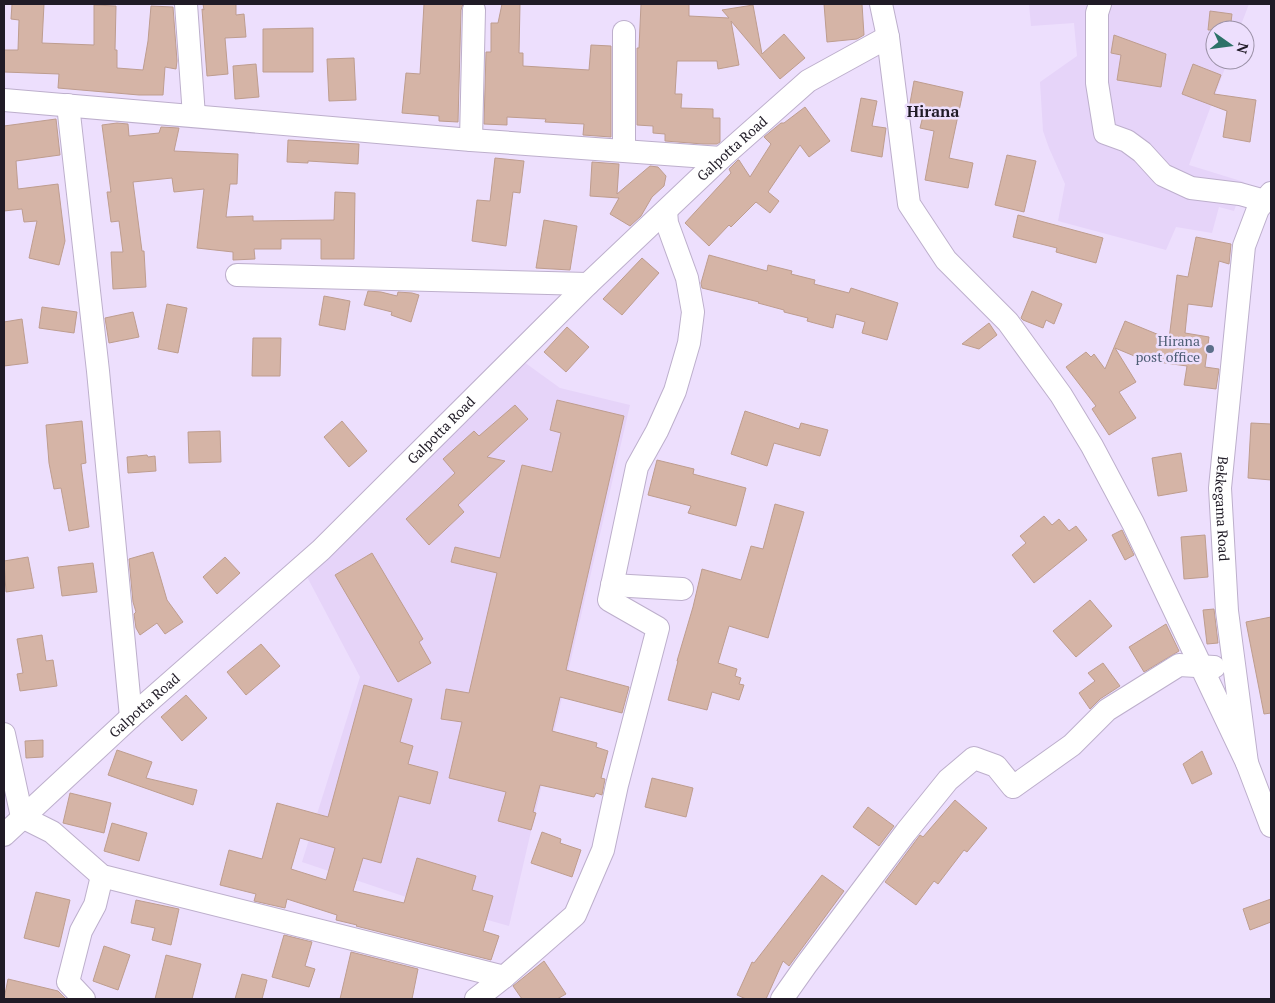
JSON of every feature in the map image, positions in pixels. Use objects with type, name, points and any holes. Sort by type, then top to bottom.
[{"type":"street","points":[[186,4],[194,116]]},
{"type":"street","points":[[881,4],[888,37],[909,204],[946,260],[1008,322],[1061,395],[1092,446],[1133,523],[1247,763]]},
{"type":"street","points":[[1100,4],[1097,13],[1097,83],[1105,134],[1127,142],[1142,152],[1163,175],[1191,188],[1268,197]]},
{"type":"street","points":[[471,140],[474,10]]},
{"type":"street","points":[[624,32],[624,150]]},
{"type":"street","name":"Galpotta Road","points":[[4,834],[131,717],[321,550],[588,284],[721,158],[808,81],[888,37]]},
{"type":"street","points":[[4,100],[471,140],[721,158]]},
{"type":"street","points":[[68,105],[96,362],[131,717]]},
{"type":"street","name":"Bekkegama Road","points":[[1268,197],[1258,209],[1244,246],[1220,488],[1227,611],[1247,763],[1271,826]]},
{"type":"street","points":[[476,999],[575,915],[603,850],[617,785],[658,628],[609,600],[637,467],[657,431],[674,391],[689,344],[693,312],[686,278],[667,224],[666,211]]},
{"type":"street","points":[[237,275],[588,284]]},
{"type":"street","points":[[612,585],[682,589]]},
{"type":"street","points":[[782,999],[806,964],[906,832],[948,780],[974,758],[996,766],[1012,787],[1072,745],[1107,710],[1179,666],[1235,668]]},
{"type":"street","points":[[4,734],[22,817],[52,832],[102,876],[504,977]]},
{"type":"street","points":[[84,999],[68,982],[81,931],[95,904],[102,876]]},
{"type":"shaded area","points":[[1029,4],[1249,4],[1243,20],[1205,20],[1205,70],[1224,70],[1189,165],[1244,182],[1234,211],[1219,207],[1212,233],[1176,227],[1166,250],[1058,221],[1065,184],[1043,131],[1040,82],[1077,56],[1074,23],[1031,26]]},
{"type":"shaded area","points":[[524,362],[560,388],[630,405],[509,926],[403,896],[302,862],[360,677],[305,573]]},
{"type":"building","points":[[12,4],[44,4],[42,43],[94,45],[94,5],[116,6],[115,50],[117,50],[117,68],[143,70],[151,6],[173,7],[176,69],[165,67],[163,95],[139,95],[58,88],[59,74],[4,72],[4,50],[18,50],[19,20],[11,19]]},
{"type":"building","points":[[203,4],[236,4],[236,15],[244,14],[246,37],[225,38],[228,74],[207,76]]},
{"type":"building","points":[[424,4],[463,4],[461,10],[458,122],[439,121],[439,116],[402,113],[406,73],[420,74]]},
{"type":"building","points":[[502,4],[520,4],[519,53],[523,53],[523,66],[589,70],[591,45],[611,46],[611,137],[583,135],[584,124],[545,122],[546,119],[507,117],[507,125],[484,124],[486,52],[491,52],[491,23],[498,23]]},
{"type":"building","points":[[641,4],[689,4],[689,16],[729,18],[722,10],[753,5],[762,54],[784,34],[805,58],[780,79],[731,21],[739,65],[718,69],[717,61],[677,61],[675,94],[682,94],[681,108],[713,109],[713,118],[720,118],[720,142],[717,144],[703,144],[665,141],[665,134],[653,133],[653,126],[637,125],[637,48],[639,48]]},
{"type":"building","points":[[824,4],[862,4],[864,35],[857,39],[827,42]]},
{"type":"building","points":[[1210,11],[1232,14],[1231,20],[1209,20]]},
{"type":"building","points":[[313,28],[313,72],[263,72],[263,29]]},
{"type":"building","points":[[1114,35],[1166,54],[1161,87],[1117,80],[1121,55],[1111,53]]},
{"type":"building","points":[[354,58],[356,100],[329,101],[327,59]]},
{"type":"building","points":[[256,64],[259,97],[235,99],[233,66]]},
{"type":"building","points":[[1193,64],[1221,75],[1214,94],[1256,100],[1250,142],[1223,137],[1227,111],[1182,94]]},
{"type":"building","points":[[914,81],[963,92],[949,158],[973,163],[968,188],[925,180],[934,131],[920,128],[924,112],[910,109]]},
{"type":"building","points":[[861,98],[877,101],[872,126],[886,128],[882,157],[851,151]]},
{"type":"building","points":[[805,107],[830,141],[809,157],[800,145],[768,192],[779,201],[770,213],[756,202],[731,227],[729,225],[709,246],[685,223],[731,173],[729,169],[738,160],[750,177],[771,144],[764,137]]},
{"type":"building","points":[[56,119],[60,155],[16,161],[18,189],[58,184],[65,241],[59,265],[29,258],[37,221],[24,222],[22,209],[4,211],[4,126]]},
{"type":"building","points":[[128,124],[129,136],[159,133],[161,127],[179,128],[174,151],[238,154],[237,184],[230,184],[226,217],[253,216],[253,221],[334,220],[335,192],[355,193],[354,259],[321,259],[321,239],[281,239],[281,249],[254,249],[255,259],[233,260],[233,252],[197,248],[204,189],[174,192],[172,178],[133,182],[142,251],[144,251],[146,287],[113,289],[111,252],[123,252],[119,221],[111,222],[107,192],[111,192],[102,125]]},
{"type":"building","points":[[288,140],[359,144],[358,164],[308,161],[308,163],[287,162]]},
{"type":"building","points":[[1007,155],[1036,161],[1024,212],[995,205]]},
{"type":"building","points":[[495,158],[524,161],[520,193],[513,192],[506,246],[472,241],[477,200],[490,201]]},
{"type":"building","points":[[592,162],[619,164],[617,194],[650,166],[658,167],[666,176],[664,186],[652,197],[641,216],[630,226],[610,214],[619,198],[590,196]]},
{"type":"building","points":[[1018,215],[1103,238],[1096,263],[1056,252],[1057,248],[1013,237]]},
{"type":"building","points":[[544,220],[577,226],[570,270],[536,268]]},
{"type":"building","points":[[1196,237],[1231,244],[1229,264],[1219,261],[1212,307],[1188,304],[1185,333],[1209,337],[1205,367],[1219,369],[1216,389],[1184,385],[1187,366],[1144,360],[1115,348],[1136,382],[1119,392],[1136,418],[1109,435],[1092,409],[1096,406],[1066,367],[1086,352],[1091,357],[1094,354],[1105,369],[1125,321],[1169,339],[1177,275],[1188,277]]},
{"type":"building","points":[[709,255],[767,271],[768,265],[792,271],[791,274],[815,280],[814,284],[849,293],[851,288],[898,303],[887,340],[862,333],[865,322],[836,314],[833,328],[807,321],[808,318],[784,312],[784,310],[759,302],[702,288],[701,283]]},
{"type":"building","points":[[642,258],[659,273],[622,315],[603,299]]},
{"type":"building","points":[[368,291],[397,296],[398,292],[419,295],[411,322],[391,315],[392,312],[364,305]]},
{"type":"building","points":[[1032,291],[1062,304],[1054,324],[1046,320],[1043,328],[1021,318]]},
{"type":"building","points":[[324,296],[350,301],[345,330],[319,325]]},
{"type":"building","points":[[167,304],[187,308],[178,353],[158,349]]},
{"type":"building","points":[[42,307],[77,312],[74,333],[39,328]]},
{"type":"building","points":[[133,312],[139,337],[109,343],[105,318]]},
{"type":"building","points":[[22,319],[28,363],[4,366],[4,322]]},
{"type":"building","points":[[989,323],[997,335],[979,349],[962,344]]},
{"type":"building","points":[[567,327],[589,347],[566,372],[544,352]]},
{"type":"building","points":[[253,338],[281,338],[280,376],[252,376]]},
{"type":"building","points":[[557,400],[624,416],[566,670],[629,687],[622,713],[560,697],[552,731],[597,743],[596,747],[608,751],[601,778],[605,779],[602,795],[596,793],[594,797],[540,785],[533,812],[536,813],[531,830],[498,821],[506,792],[449,778],[462,722],[441,719],[446,689],[469,693],[497,573],[451,562],[455,547],[500,558],[522,465],[552,472],[561,433],[550,430]]},
{"type":"building","points":[[515,405],[528,419],[487,457],[505,461],[458,505],[464,512],[429,545],[406,519],[455,473],[443,459],[474,431],[479,436]]},
{"type":"building","points":[[745,411],[799,429],[801,423],[828,430],[820,456],[774,443],[767,466],[731,454]]},
{"type":"building","points":[[82,421],[86,463],[81,464],[89,527],[69,531],[61,488],[54,489],[49,463],[46,425]]},
{"type":"building","points":[[342,421],[367,451],[349,467],[324,437]]},
{"type":"building","points":[[1251,423],[1271,424],[1271,480],[1248,478]]},
{"type":"building","points":[[220,431],[221,462],[189,463],[188,432]]},
{"type":"building","points":[[1181,453],[1187,491],[1158,496],[1152,458]]},
{"type":"building","points":[[147,455],[148,457],[155,456],[156,471],[128,473],[127,457]]},
{"type":"building","points":[[657,460],[694,469],[693,474],[746,488],[736,526],[688,513],[691,506],[648,495]]},
{"type":"building","points":[[775,504],[804,512],[768,638],[729,626],[718,663],[737,669],[735,676],[741,678],[739,684],[744,685],[739,700],[712,692],[707,710],[668,700],[702,569],[741,580],[751,546],[763,549]]},
{"type":"building","points":[[1044,516],[1052,525],[1059,519],[1069,531],[1076,526],[1087,540],[1034,583],[1012,555],[1026,543],[1020,536]]},
{"type":"building","points":[[1122,530],[1134,555],[1125,560],[1112,535]]},
{"type":"building","points":[[1205,535],[1208,577],[1184,579],[1181,537]]},
{"type":"building","points":[[153,552],[167,600],[183,622],[165,634],[157,623],[140,635],[136,628],[134,614],[136,612],[133,602],[129,559]]},
{"type":"building","points":[[372,553],[423,639],[419,642],[431,663],[398,682],[335,575]]},
{"type":"building","points":[[28,557],[34,588],[6,592],[4,561]]},
{"type":"building","points":[[225,557],[240,573],[217,594],[203,577]]},
{"type":"building","points":[[93,563],[97,592],[62,596],[58,567]]},
{"type":"building","points":[[1090,600],[1112,626],[1076,657],[1053,631]]},
{"type":"building","points":[[1214,609],[1218,643],[1207,644],[1203,610]]},
{"type":"building","points":[[1271,617],[1271,713],[1264,714],[1246,622]]},
{"type":"building","points":[[1166,624],[1179,651],[1144,672],[1129,647]]},
{"type":"building","points":[[42,635],[46,661],[53,660],[57,686],[20,691],[17,674],[23,673],[17,639]]},
{"type":"building","points":[[261,644],[280,666],[246,695],[227,672]]},
{"type":"building","points":[[1103,663],[1120,686],[1100,699],[1090,709],[1079,693],[1095,681],[1088,673]]},
{"type":"building","points":[[364,685],[412,699],[400,742],[413,746],[408,764],[438,772],[430,804],[399,796],[381,863],[363,858],[353,891],[404,903],[417,858],[476,876],[472,890],[493,896],[483,931],[499,936],[491,960],[356,926],[336,920],[337,915],[287,899],[285,908],[254,901],[256,894],[220,885],[229,850],[262,859],[277,803],[328,817]],"holes":[[[300,838],[335,848],[326,880],[291,869]]]},
{"type":"building","points":[[186,695],[207,718],[182,741],[161,717]]},
{"type":"building","points":[[43,740],[43,757],[26,758],[25,741]]},
{"type":"building","points":[[117,750],[152,762],[146,778],[197,790],[193,805],[108,775]]},
{"type":"building","points":[[1202,751],[1212,774],[1192,784],[1183,764]]},
{"type":"building","points":[[652,778],[693,788],[686,817],[645,807]]},
{"type":"building","points":[[70,793],[111,803],[104,833],[63,823]]},
{"type":"building","points":[[955,800],[987,828],[967,852],[964,850],[938,884],[934,881],[916,905],[885,882],[920,835],[923,837]]},
{"type":"building","points":[[868,807],[894,826],[879,846],[853,827]]},
{"type":"building","points":[[112,823],[147,833],[139,861],[104,851]]},
{"type":"building","points":[[542,832],[561,839],[560,843],[581,850],[572,877],[531,863]]},
{"type":"building","points":[[822,875],[844,891],[789,966],[783,961],[766,999],[746,999],[737,995],[752,962],[754,963]]},
{"type":"building","points":[[36,892],[70,900],[59,947],[24,938]]},
{"type":"building","points":[[1271,899],[1271,922],[1250,930],[1243,909]]},
{"type":"building","points":[[136,900],[179,909],[171,945],[152,940],[155,928],[131,923]]},
{"type":"building","points":[[284,935],[312,942],[305,966],[315,969],[309,987],[272,977]]},
{"type":"building","points":[[104,946],[130,955],[118,990],[93,981]]},
{"type":"building","points":[[351,952],[418,969],[412,999],[340,999]]},
{"type":"building","points":[[166,955],[201,964],[192,999],[155,999]]},
{"type":"building","points":[[544,961],[566,994],[557,999],[522,999],[513,986]]},
{"type":"building","points":[[242,974],[267,980],[262,999],[235,999]]},
{"type":"building","points":[[8,979],[58,991],[66,999],[4,999]]},
{"type":"place","name":"Hirana post office","points":[[1210,349]]},
{"type":"district","name":"Hirana","points":[[933,111]]}]
